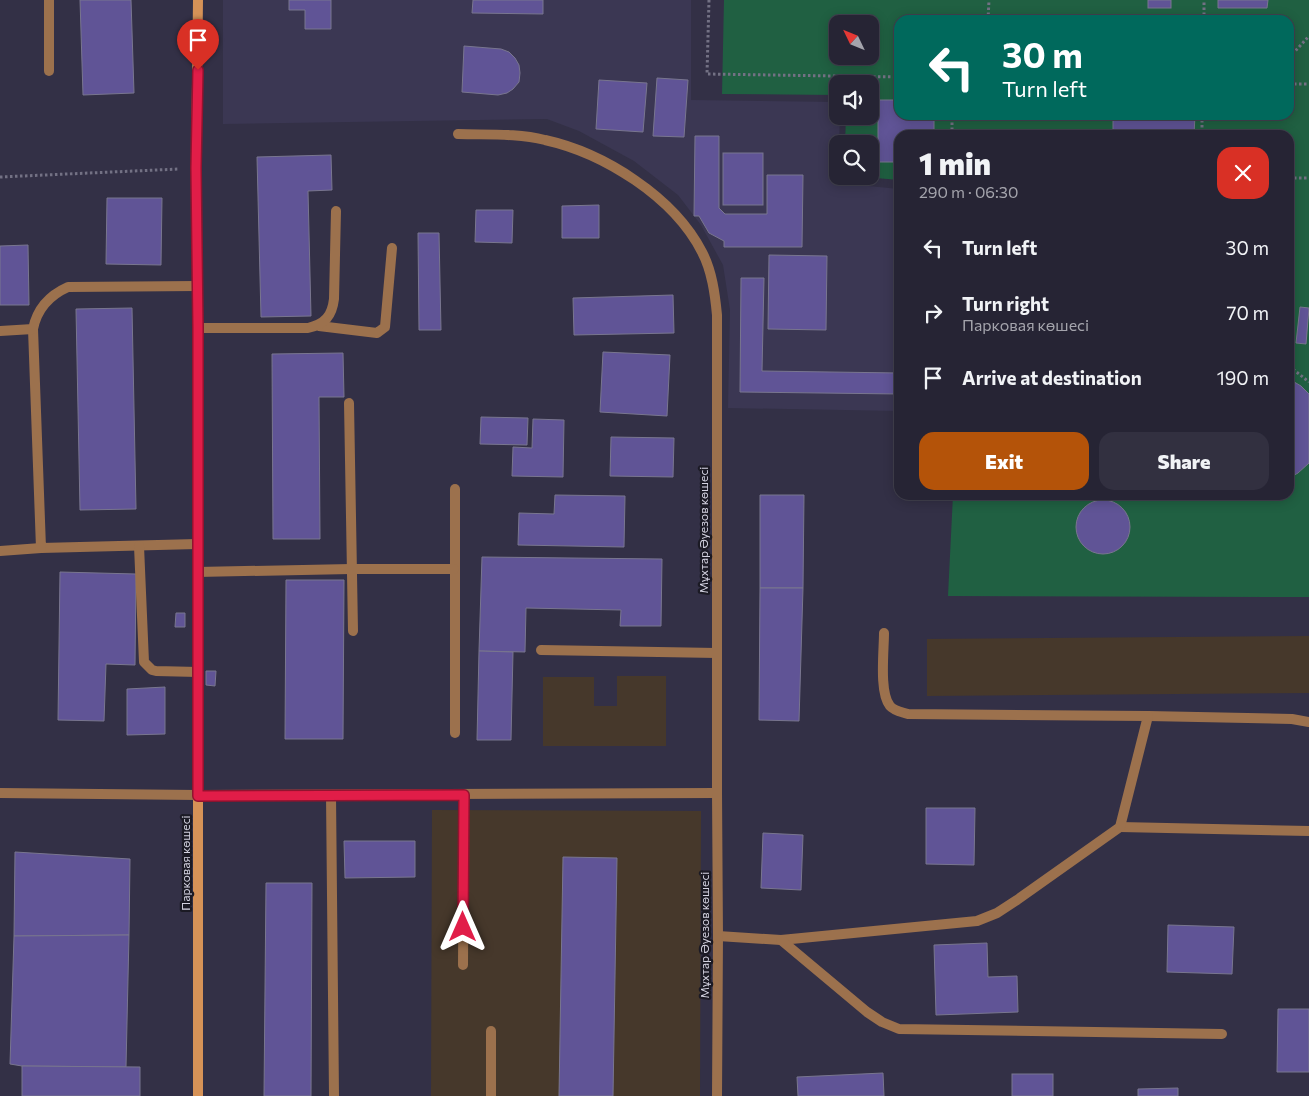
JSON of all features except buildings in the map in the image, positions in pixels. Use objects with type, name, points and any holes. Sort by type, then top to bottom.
[{"type":"street","points":[[49,0],[49,71]]},
{"type":"street","name":"Парковая көшесі","points":[[198,0],[196,168],[198,328],[198,1096]]},
{"type":"street","name":"Мұхтар Әуезов көшесі","points":[[458,134],[527,136],[546,140],[589,154],[628,176],[647,189],[679,218],[691,233],[703,253],[714,292],[717,315],[717,1096]]},
{"type":"street","points":[[319,326],[328,319],[332,310],[336,211]]},
{"type":"street","points":[[198,328],[308,328],[319,326],[377,333],[385,327],[392,248]]},
{"type":"street","points":[[41,548],[32,329],[39,310],[56,292],[68,287],[197,286]]},
{"type":"street","points":[[0,331],[32,329]]},
{"type":"street","points":[[349,403],[353,631]]},
{"type":"street","points":[[455,489],[455,733]]},
{"type":"street","points":[[0,551],[41,548],[197,544]]},
{"type":"street","points":[[139,546],[144,662],[152,670],[156,671],[198,672]]},
{"type":"street","points":[[197,572],[454,569]]},
{"type":"street","points":[[884,633],[884,693],[892,708],[908,714],[1148,716],[1292,719],[1309,722]]},
{"type":"street","points":[[541,650],[717,653]]},
{"type":"street","points":[[1120,828],[1148,716]]},
{"type":"street","points":[[0,793],[198,796],[717,793]]},
{"type":"street","points":[[331,795],[334,1096]]},
{"type":"street","points":[[463,965],[464,795]]},
{"type":"street","points":[[718,936],[781,940],[977,921],[997,913],[1017,900],[1120,828],[1309,831]]},
{"type":"street","points":[[781,940],[867,1012],[882,1022],[899,1029],[1222,1034]]},
{"type":"street","points":[[491,1031],[491,1096]]},
{"type":"path","points":[[709,0],[707,74],[894,77]]},
{"type":"path","points":[[988,15],[989,0]]},
{"type":"path","points":[[1204,0],[1204,15]]},
{"type":"path","points":[[1294,52],[1309,36]]},
{"type":"path","points":[[1294,84],[1309,84]]},
{"type":"path","points":[[0,177],[196,168]]},
{"type":"path","points":[[1294,178],[1309,178]]},
{"type":"path","points":[[1294,370],[1309,382]]},
{"type":"shaded area","points":[[223,0],[691,0],[691,100],[829,102],[829,125],[840,125],[839,135],[829,135],[829,185],[858,185],[894,189],[894,411],[728,408],[730,310],[723,265],[701,225],[678,195],[634,161],[579,131],[547,119],[223,124]]},
{"type":"shaded area","points":[[1309,636],[1309,693],[927,696],[927,639]]},
{"type":"shaded area","points":[[617,676],[666,676],[666,746],[543,746],[543,677],[594,677],[594,706],[617,706]]},
{"type":"shaded area","points":[[432,810],[701,811],[700,1096],[431,1096]]},
{"type":"green space","points":[[724,0],[1309,0],[1309,597],[948,596],[953,500],[1294,500],[1294,130],[894,130],[894,180],[879,178],[879,135],[845,135],[846,125],[879,125],[879,75],[829,75],[829,95],[722,94]]},
{"type":"route","points":[[198,70],[196,168],[198,796],[464,795],[463,927]]}]
